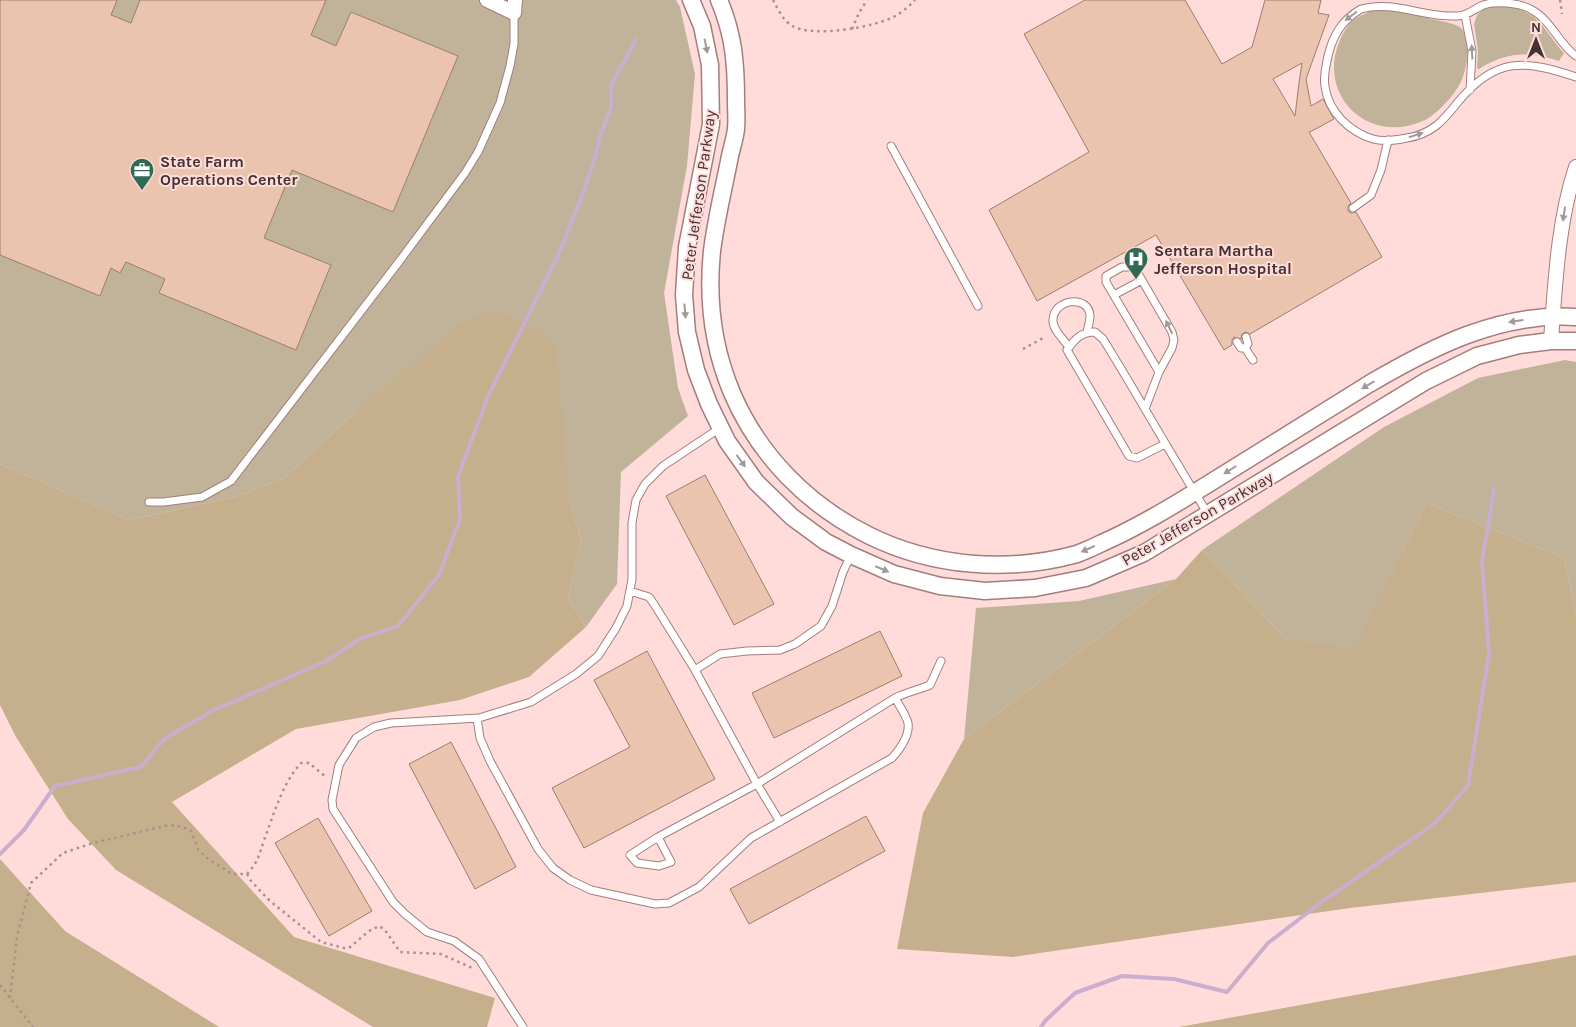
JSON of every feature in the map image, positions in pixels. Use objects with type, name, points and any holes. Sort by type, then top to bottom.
[{"type":"street","points":[[487,0],[515,7]]},
{"type":"street","name":"Peter Jefferson Parkway","points":[[691,0],[702,26],[710,65],[711,124],[687,247],[684,295],[687,332],[696,370],[708,404],[727,441],[756,482],[792,517],[826,542],[851,556],[894,574],[940,586],[985,591],[1035,588],[1086,578],[1144,553],[1426,381],[1477,356],[1519,345],[1551,341],[1576,341]]},
{"type":"street","name":"Peter Jefferson Parkway","points":[[719,0],[727,18],[736,62],[736,128],[712,250],[710,295],[713,328],[721,363],[732,394],[750,428],[776,465],[809,497],[840,520],[880,541],[944,561],[985,565],[1032,562],[1079,553],[1132,530],[1414,358],[1475,332],[1510,321],[1553,316],[1576,317]]},
{"type":"street","points":[[1551,341],[1560,239],[1568,191],[1576,167]]},
{"type":"lane","points":[[1576,56],[1569,51],[1540,16],[1531,9],[1517,4],[1482,5],[1465,15],[1456,16],[1441,15],[1399,4],[1382,3],[1366,6],[1351,14],[1336,31],[1331,43],[1325,86],[1331,106],[1348,127],[1375,140],[1388,140],[1413,137],[1434,129],[1470,90],[1485,78],[1507,66],[1534,65],[1550,68],[1576,77]]},
{"type":"lane","points":[[148,502],[202,497],[231,481],[398,263],[478,152],[500,103],[510,66],[514,44],[515,7]]},
{"type":"lane","points":[[1465,15],[1472,51],[1470,90]]},
{"type":"lane","points":[[1353,208],[1371,196],[1381,170],[1388,140]]},
{"type":"lane","points":[[891,146],[978,306]]},
{"type":"lane","points":[[1145,409],[1174,340],[1172,332],[1136,270],[1131,267],[1122,267],[1106,276],[1106,282],[1160,372]]},
{"type":"lane","points":[[1114,295],[1142,280]]},
{"type":"lane","points":[[1069,346],[1055,327],[1053,320],[1055,313],[1065,303],[1074,302],[1087,308],[1090,315],[1087,332]]},
{"type":"lane","points":[[1165,444],[1137,458],[1129,456],[1067,350],[1076,337],[1087,332],[1095,332],[1103,339],[1208,515]]},
{"type":"lane","points":[[1246,337],[1248,344],[1246,348],[1253,360]]},
{"type":"lane","points":[[1238,342],[1241,348],[1246,348]]},
{"type":"lane","points":[[523,1027],[479,959],[454,941],[427,932],[392,902],[333,809],[332,800],[339,765],[356,738],[374,727],[391,722],[477,718],[531,702],[576,674],[598,656],[616,628],[627,606],[632,579],[632,523],[636,500],[646,484],[664,466],[721,428]]},
{"type":"lane","points":[[695,670],[720,654],[780,650],[794,644],[821,626],[832,606],[843,572],[851,556]]},
{"type":"lane","points":[[630,591],[649,597],[695,670],[757,784],[780,822]]},
{"type":"lane","points":[[658,837],[672,862],[659,866],[637,863],[630,855],[658,837],[757,784],[895,698],[909,691],[918,690],[930,685],[941,662]]},
{"type":"lane","points":[[477,718],[480,738],[490,760],[538,850],[553,868],[570,880],[591,890],[655,904],[669,903],[699,887],[751,838],[892,758],[901,748],[907,732],[908,722],[895,698]]},
{"type":"path","points":[[774,0],[780,14],[792,26],[813,31],[852,29],[876,24],[897,16],[915,0]]},
{"type":"path","points":[[852,29],[867,0]]},
{"type":"path","points":[[1560,0],[1562,14]]},
{"type":"path","points":[[1023,348],[1045,337]]},
{"type":"path","points":[[10,998],[17,937],[31,884],[63,853],[93,842],[168,825],[183,827],[191,831],[198,849],[207,858],[232,874],[247,874],[256,865],[285,788],[293,772],[301,763],[309,763],[327,778],[336,781]]},
{"type":"path","points":[[247,874],[270,901],[321,942],[349,948],[369,930],[379,926],[385,930],[400,952],[441,954],[449,956],[473,969]]},
{"type":"path","points":[[0,985],[33,1027]]},
{"type":"shaded area","points":[[0,0],[676,0],[680,7],[695,74],[687,166],[664,293],[678,388],[688,416],[621,472],[617,584],[586,627],[568,598],[581,540],[569,499],[357,411],[284,478],[235,497],[129,520],[0,464]]},
{"type":"shaded area","points":[[1506,6],[1527,13],[1540,23],[1564,53],[1559,61],[1538,56],[1518,55],[1508,56],[1479,69],[1477,68],[1478,51],[1474,24],[1477,15],[1489,7]]},
{"type":"shaded area","points":[[1375,9],[1408,11],[1427,18],[1454,24],[1465,33],[1468,55],[1460,84],[1442,107],[1423,121],[1404,127],[1386,127],[1369,122],[1355,113],[1344,100],[1337,85],[1334,67],[1337,48],[1342,36],[1355,19]]},
{"type":"shaded area","points":[[497,309],[556,343],[569,499],[581,540],[568,598],[586,627],[529,677],[460,700],[296,729],[172,802],[294,937],[495,998],[487,1027],[373,1027],[116,870],[68,819],[16,737],[0,705],[0,464],[129,520],[235,497],[284,478],[357,411],[462,322]]},
{"type":"shaded area","points":[[1565,360],[1576,362],[1576,615],[1564,558],[1426,503],[1355,650],[1285,638],[1202,550],[1384,427],[1478,378]]},
{"type":"shaded area","points":[[1426,503],[1564,558],[1576,615],[1576,882],[1350,908],[1012,957],[897,949],[923,813],[964,739],[1176,579],[1202,550],[1285,638],[1355,649]]},
{"type":"shaded area","points":[[1176,579],[964,739],[976,608],[1079,601]]},
{"type":"shaded area","points":[[0,859],[65,931],[219,1027],[0,1027]]},
{"type":"shaded area","points":[[1576,955],[1576,1027],[1179,1027]]},
{"type":"building","name":"State Farm Operations Center","points":[[0,0],[117,0],[111,15],[131,23],[140,0],[326,0],[311,35],[336,46],[351,12],[458,56],[393,212],[292,170],[264,238],[331,265],[296,350],[159,293],[165,279],[126,262],[120,273],[111,268],[100,296],[0,255]]},
{"type":"building","points":[[1085,0],[1185,0],[1222,64],[1252,47],[1265,0],[1321,0],[1318,13],[1329,15],[1306,79],[1311,106],[1323,99],[1334,119],[1309,132],[1351,203],[1348,206],[1348,211],[1351,213],[1356,212],[1382,257],[1250,334],[1245,332],[1242,334],[1241,339],[1234,337],[1232,345],[1224,350],[1156,235],[1037,301],[989,210],[1089,152],[1024,34]],"holes":[[[1302,63],[1295,116],[1273,79]]]},
{"type":"building","points":[[705,475],[774,604],[734,625],[666,496]]},
{"type":"building","points":[[880,631],[902,676],[774,738],[752,693]]},
{"type":"building","points":[[647,651],[715,779],[584,848],[552,788],[630,747],[594,680]]},
{"type":"building","points":[[451,742],[516,867],[475,889],[409,764]]},
{"type":"building","points":[[866,816],[885,851],[749,924],[730,889]]},
{"type":"building","points":[[318,818],[372,911],[329,936],[275,843]]},
{"type":"waterway","points":[[0,854],[24,830],[55,786],[141,767],[164,739],[212,711],[326,661],[360,639],[398,626],[439,575],[460,519],[458,477],[487,399],[560,251],[580,201],[594,161],[600,136],[611,108],[611,85],[636,40]]},
{"type":"waterway","points":[[1041,1027],[1075,993],[1122,976],[1174,979],[1227,992],[1268,943],[1323,901],[1434,824],[1468,786],[1489,653],[1482,561],[1494,490]]},
{"type":"place","name":"State Farm Operations Center","points":[[142,191]]},
{"type":"place","name":"Sentara Martha Jefferson Hospital","points":[[1136,280]]}]
